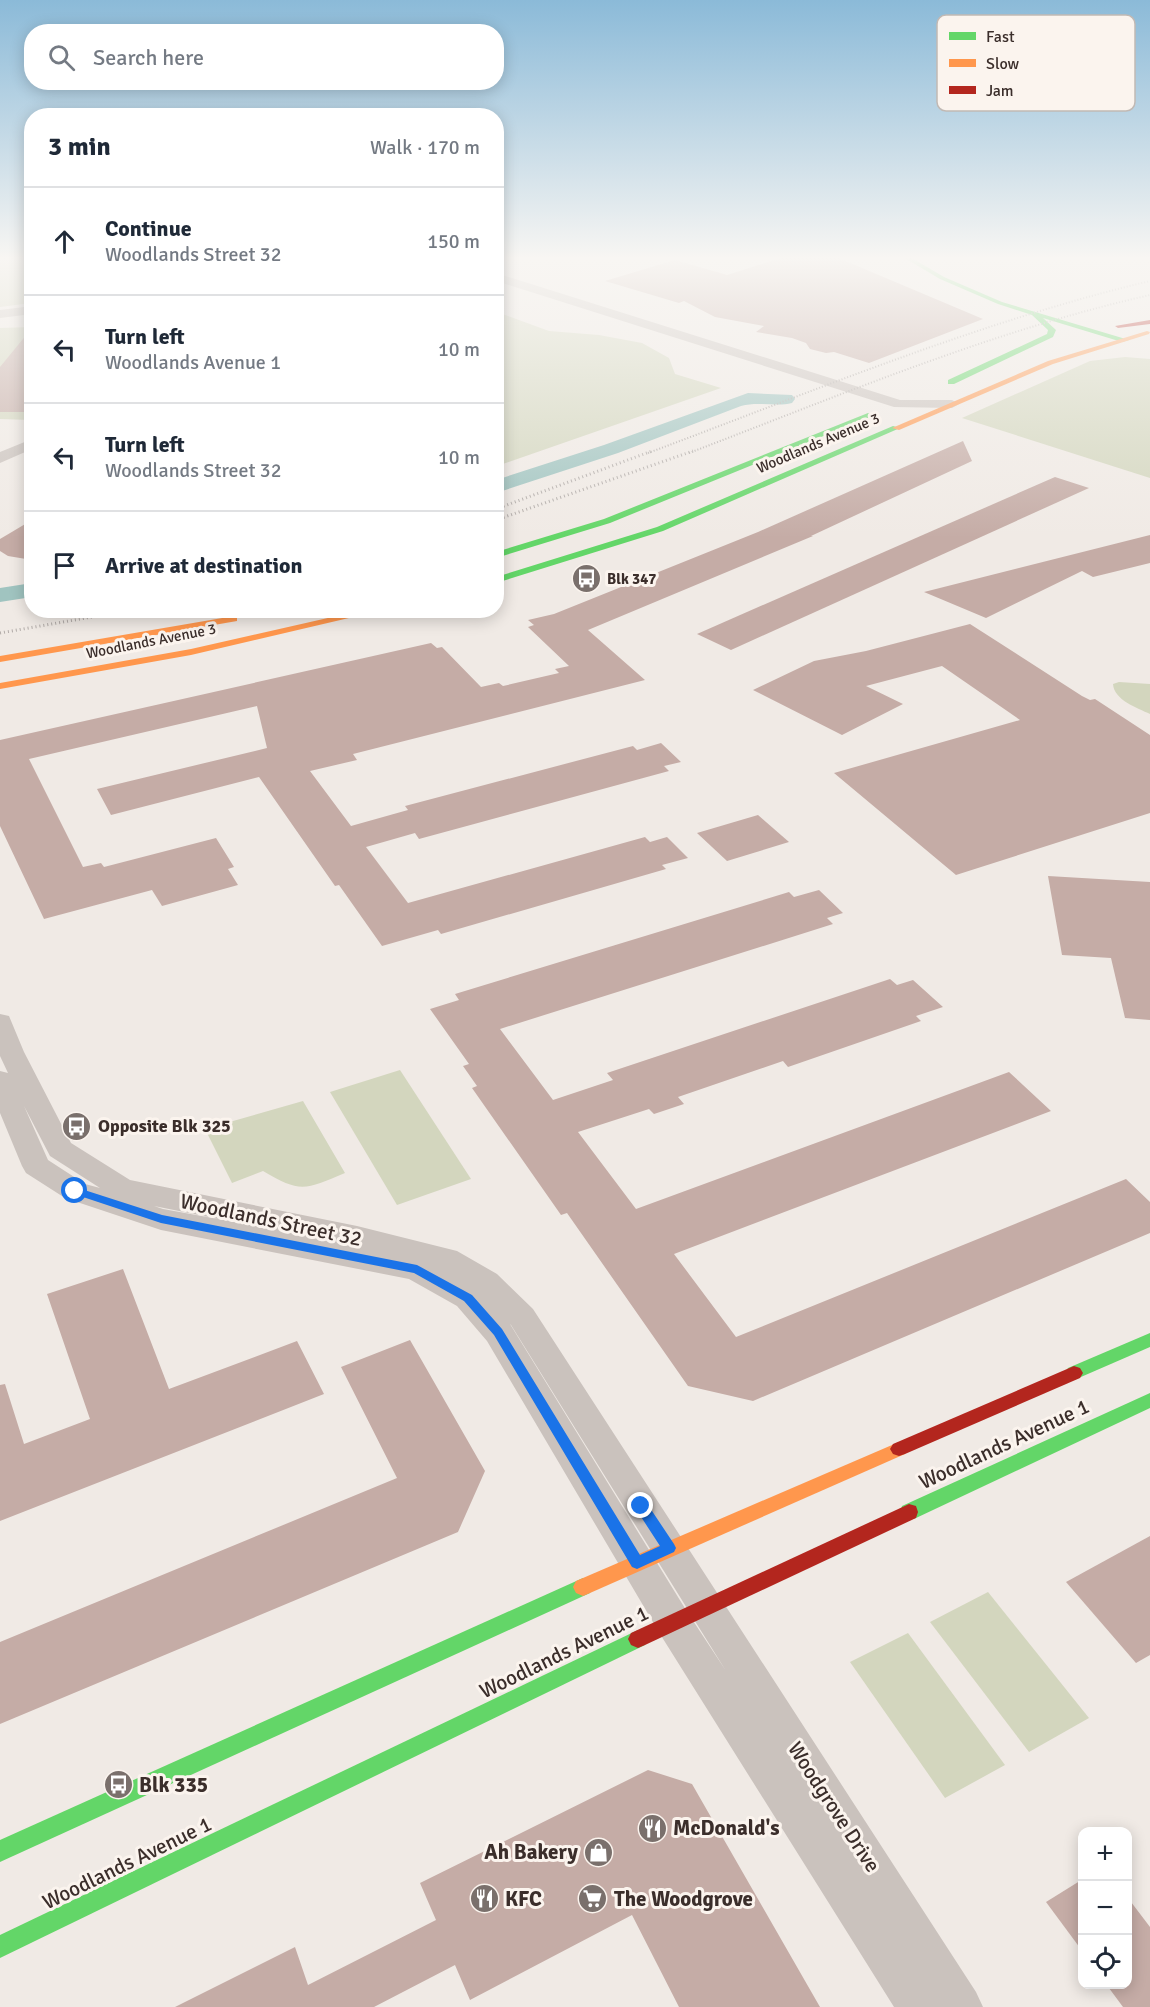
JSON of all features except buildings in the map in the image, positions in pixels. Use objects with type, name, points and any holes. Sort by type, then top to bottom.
[{"type":"main road","points":[[930,392],[1017,351]]},
{"type":"main road","name":"Woodlands Avenue 3","points":[[504,553],[607,521],[899,404],[1040,351]]},
{"type":"main road","name":"Woodlands Avenue 3","points":[[504,578],[660,529],[1081,351]]},
{"type":"main road","points":[[1056,363],[1099,354],[1134,352]]},
{"type":"main road","points":[[727,473],[718,482],[721,486],[736,490],[761,486]]},
{"type":"main road","name":"Woodlands Avenue 3","points":[[0,659],[194,628],[238,618]]},
{"type":"main road","name":"Woodlands Avenue 3","points":[[0,686],[191,652],[342,618]]},
{"type":"main road","name":"Woodlands Avenue 1","points":[[0,1851],[669,1548],[1150,1340]]},
{"type":"main road","name":"Woodlands Avenue 1","points":[[0,1947],[690,1614],[1150,1400]]},
{"type":"street","points":[[731,351],[899,404],[952,404]]},
{"type":"street","points":[[0,458],[24,447]]},
{"type":"street","name":"Woodlands Street 32","points":[[0,1022],[11,1052],[60,1149],[122,1189],[357,1237],[446,1259],[486,1282],[522,1317],[669,1548],[690,1614]]},
{"type":"street","name":"Woodlands Street 32","points":[[0,1080],[36,1166],[75,1191],[161,1219],[417,1269],[468,1298],[498,1332],[637,1563],[690,1614]]},
{"type":"street","name":"Woodgrove Drive","points":[[690,1614],[919,2007]]},
{"type":"street","name":"Woodgrove Drive","points":[[690,1614],[961,2007]]},
{"type":"green space","points":[[0,351],[24,351],[24,420],[0,419]]},
{"type":"green space","points":[[504,351],[656,351],[669,358],[675,374],[721,388],[504,464]]},
{"type":"green space","points":[[1125,357],[1150,359],[1150,478],[962,418],[1090,361]]},
{"type":"green space","points":[[1119,682],[1150,684],[1150,714],[1127,703],[1117,695],[1113,684]]},
{"type":"green space","points":[[400,1070],[471,1179],[397,1205],[330,1092]]},
{"type":"green space","points":[[303,1101],[345,1173],[304,1187],[286,1183],[263,1171],[232,1183],[205,1129]]},
{"type":"green space","points":[[988,1592],[1089,1718],[1029,1752],[930,1622]]},
{"type":"green space","points":[[908,1633],[1005,1765],[945,1798],[850,1662]]},
{"type":"waterway","points":[[504,484],[611,449],[748,398],[786,399]]},
{"type":"waterway","points":[[0,595],[24,591]]},
{"type":"railway","points":[[648,453],[921,351]]},
{"type":"railway","points":[[689,453],[961,351]]},
{"type":"railway","points":[[504,506],[652,451]]},
{"type":"railway","points":[[504,517],[693,451]]},
{"type":"railway","points":[[0,633],[86,618]]},
{"type":"traffic: fast","points":[[951,382],[1017,351]]},
{"type":"traffic: fast","points":[[504,553],[607,521],[871,415]]},
{"type":"traffic: fast","points":[[504,578],[660,529],[896,428]]},
{"type":"traffic: fast","points":[[1074,1373],[1150,1340]]},
{"type":"traffic: fast","points":[[909,1512],[1150,1400]]},
{"type":"traffic: fast","points":[[0,1851],[583,1587]]},
{"type":"traffic: fast","points":[[0,1947],[638,1639]]},
{"type":"traffic: slow","points":[[896,428],[988,388],[1083,351]]},
{"type":"traffic: slow","points":[[0,686],[191,652],[342,618]]},
{"type":"traffic: slow","points":[[0,659],[234,619]]},
{"type":"traffic: slow","points":[[583,1587],[899,1449]]},
{"type":"traffic: jam","points":[[899,1449],[1074,1373]]},
{"type":"traffic: jam","points":[[638,1639],[909,1512]]},
{"type":"place","name":"Blk 347","points":[[586,579]]},
{"type":"place","name":"Opposite Blk 325","points":[[77,1126]]},
{"type":"place","name":"Blk 335","points":[[118,1785]]},
{"type":"place","name":"McDonald's","points":[[652,1828]]},
{"type":"place","name":"Ah Bakery","points":[[599,1852]]},
{"type":"place","name":"KFC","points":[[484,1899]]},
{"type":"place","name":"The Woodgrove","points":[[593,1899]]},
{"type":"route","points":[[75,1191],[161,1219],[417,1269],[468,1298],[498,1332],[637,1563],[669,1548],[641,1506]]}]
